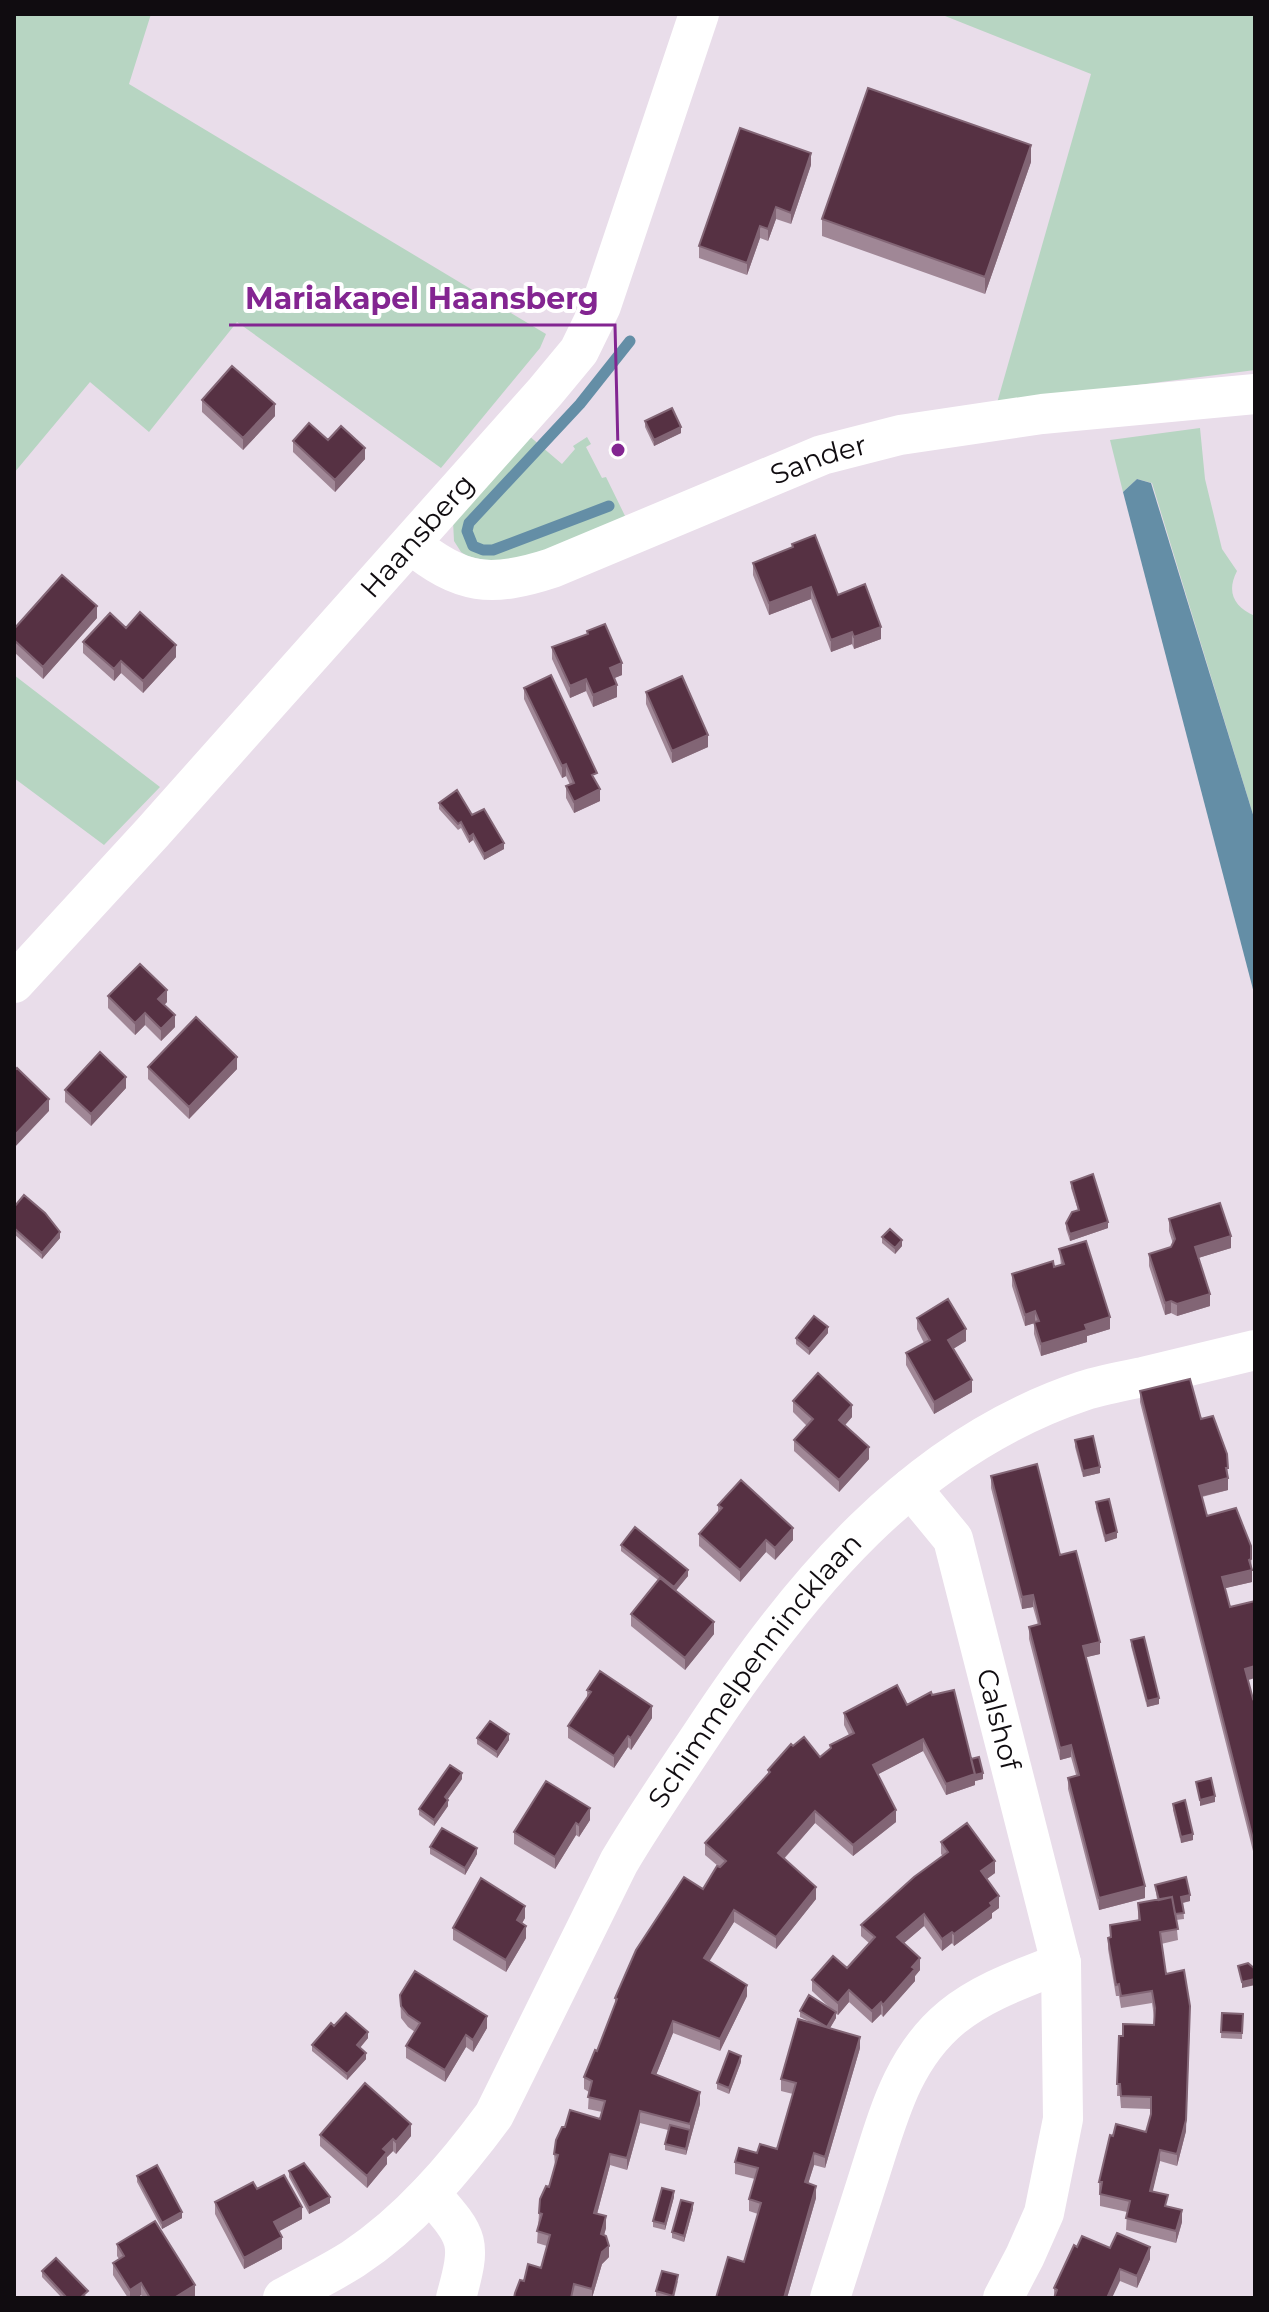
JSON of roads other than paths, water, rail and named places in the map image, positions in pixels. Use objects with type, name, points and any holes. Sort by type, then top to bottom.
[{"type":"street","name":"Haansberg","points":[[14,983],[163,822],[579,351],[601,306],[699,14]]},
{"type":"street","name":"Sander","points":[[411,544],[433,563],[454,572],[494,581],[514,580],[552,568],[822,455],[900,435],[1042,414],[1255,394]]},
{"type":"street","name":"Schimmelpennincklaan","points":[[283,2298],[354,2258],[391,2229],[453,2168],[494,2115],[619,1862],[749,1663],[826,1568],[868,1523],[911,1488],[997,1429],[1084,1391],[1255,1350]]},
{"type":"street","name":"Calshof","points":[[911,1488],[953,1539],[1061,1963],[1063,2119],[1044,2213],[1003,2298]]},
{"type":"street","points":[[830,2298],[893,2102],[911,2062],[937,2031],[968,2006],[1061,1963]]},
{"type":"street","points":[[430,2193],[454,2220],[464,2238],[467,2257],[456,2298]]},
{"type":"water","points":[[1137,479],[1151,483],[1255,821],[1255,997],[1123,492]]},
{"type":"waterway","points":[[609,506],[493,550],[473,546],[467,531],[469,523],[580,404],[630,341]]},
{"type":"place","name":"Mariakapel Haansberg","points":[[618,450]]}]
